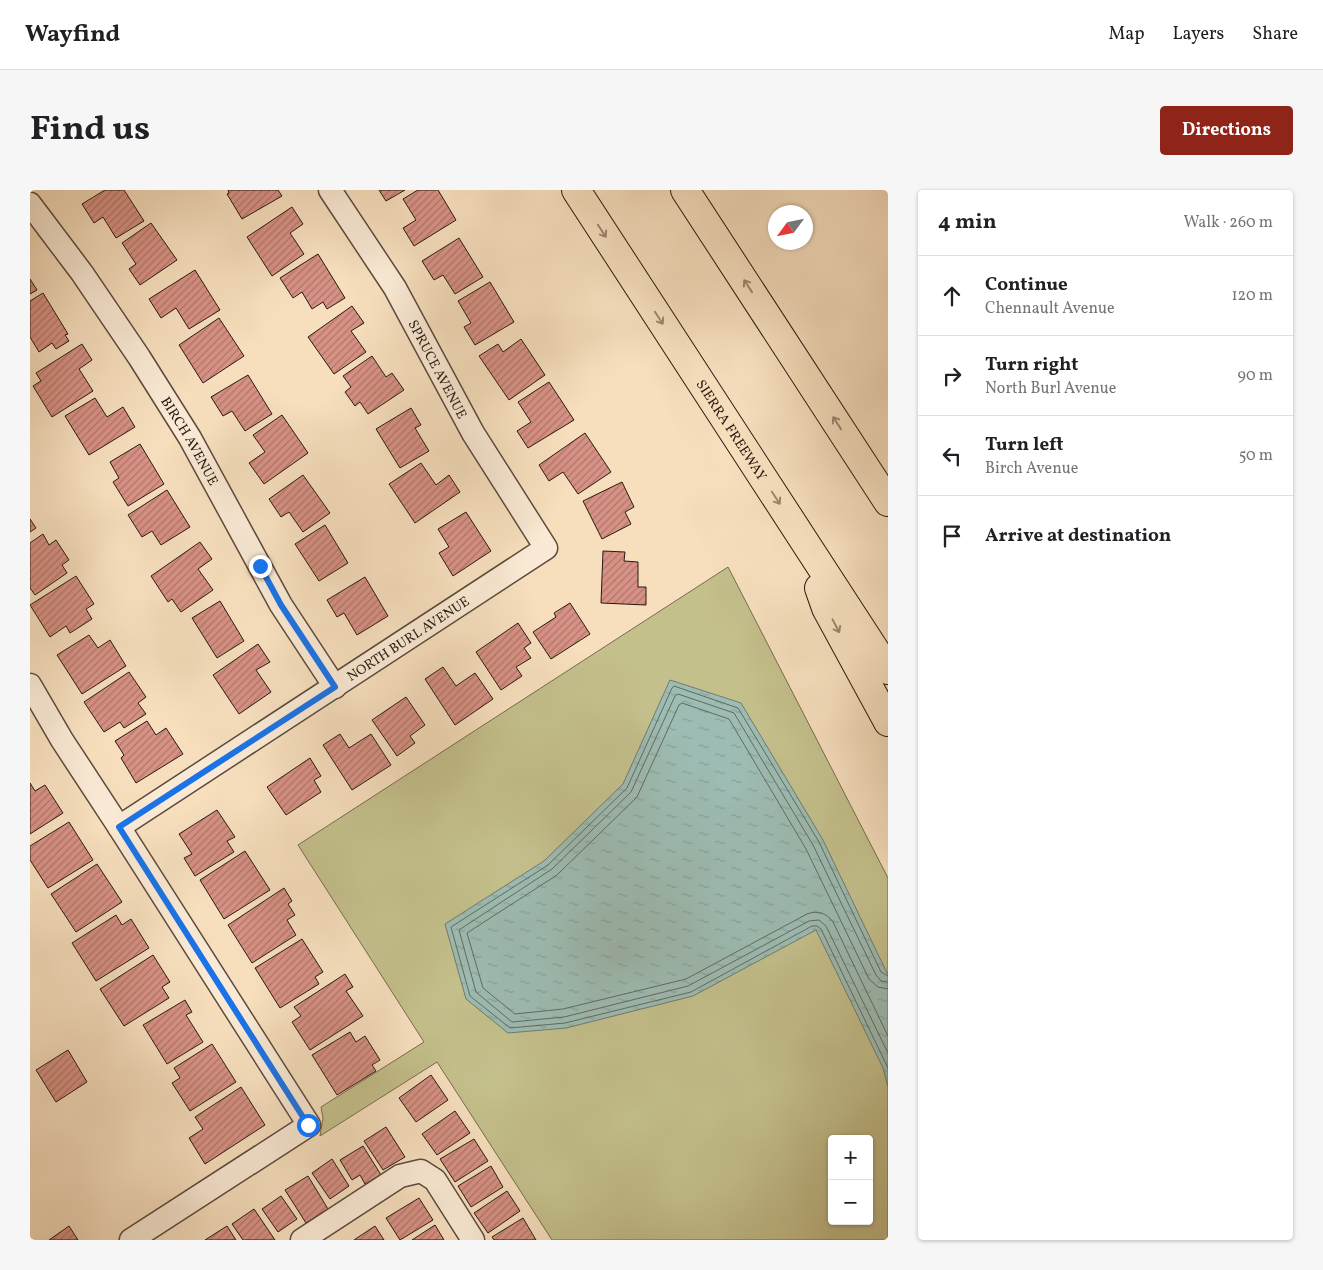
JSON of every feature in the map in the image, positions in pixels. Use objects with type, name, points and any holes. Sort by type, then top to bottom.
[{"type":"highway","name":"SIERRA FREEWAY","points":[[576,190],[888,670]]},
{"type":"highway","points":[[685,190],[888,502]]},
{"type":"highway","points":[[863,464],[888,497]]},
{"type":"highway","points":[[798,532],[826,608],[888,722]]},
{"type":"street","name":"SPRUCE AVENUE","points":[[330,190],[395,288],[473,433],[546,548]]},
{"type":"street","name":"BIRCH AVENUE","points":[[30,204],[82,274],[139,357],[190,438],[281,605],[335,687]]},
{"type":"street","name":"NORTH BURL AVENUE","points":[[119,827],[546,548]]},
{"type":"street","points":[[30,685],[62,740],[308,1125],[131,1240]]},
{"type":"street","points":[[314,1237],[400,1176],[421,1171],[435,1180],[473,1240]]},
{"type":"shaded area","points":[[728,567],[888,878],[888,1240],[552,1240],[437,1062],[320,1136],[323,1118],[321,1107],[424,1042],[298,845]]},
{"type":"water","points":[[670,680],[741,703],[823,840],[888,975],[888,1087],[883,1068],[816,930],[693,996],[566,1028],[508,1033],[466,999],[445,924],[544,861],[623,784]]},
{"type":"building","points":[[105,190],[124,190],[144,221],[116,238],[103,217],[94,223],[82,204]]},
{"type":"building","points":[[228,190],[278,190],[282,196],[242,219],[227,194],[229,193]]},
{"type":"building","points":[[379,190],[405,190],[386,201]]},
{"type":"building","points":[[418,190],[438,190],[456,220],[414,246],[403,228],[416,220],[403,199]]},
{"type":"building","points":[[292,207],[303,224],[290,233],[304,254],[272,276],[247,237]]},
{"type":"building","points":[[151,223],[177,260],[140,285],[129,269],[136,264],[122,243]]},
{"type":"building","points":[[459,238],[483,277],[455,294],[443,275],[434,280],[422,261]]},
{"type":"building","points":[[318,254],[345,298],[327,309],[323,302],[312,309],[302,292],[293,298],[280,278]]},
{"type":"building","points":[[195,270],[220,310],[189,329],[176,308],[161,318],[149,299]]},
{"type":"building","points":[[30,279],[37,290],[30,294]]},
{"type":"building","points":[[490,282],[514,322],[475,345],[464,327],[471,323],[458,301]]},
{"type":"building","points":[[43,293],[68,334],[65,335],[69,341],[56,349],[52,343],[39,352],[30,337],[30,301]]},
{"type":"building","points":[[352,306],[364,323],[351,331],[366,352],[334,374],[308,337]]},
{"type":"building","points":[[219,318],[244,356],[203,383],[179,345]]},
{"type":"building","points":[[521,339],[545,375],[509,400],[479,356],[498,344],[503,352]]},
{"type":"building","points":[[82,344],[92,360],[79,369],[93,391],[52,417],[33,386],[41,381],[36,373]]},
{"type":"building","points":[[372,356],[386,377],[392,373],[404,390],[368,414],[360,402],[355,406],[345,392],[351,387],[343,376]]},
{"type":"building","points":[[248,375],[272,414],[245,431],[232,411],[223,416],[211,397]]},
{"type":"building","points":[[549,382],[574,420],[528,448],[517,431],[531,422],[518,402]]},
{"type":"building","points":[[95,398],[107,417],[123,407],[135,427],[89,455],[65,416]]},
{"type":"building","points":[[411,408],[421,425],[415,428],[429,451],[400,468],[376,429]]},
{"type":"building","points":[[282,415],[308,453],[264,484],[249,463],[265,452],[253,435]]},
{"type":"building","points":[[585,433],[611,472],[578,494],[563,472],[549,481],[539,465]]},
{"type":"building","points":[[140,444],[164,484],[128,506],[113,482],[119,478],[110,462]]},
{"type":"building","points":[[421,463],[436,485],[449,475],[460,492],[415,523],[389,484]]},
{"type":"building","points":[[303,475],[330,513],[303,532],[289,512],[281,517],[269,499]]},
{"type":"building","points":[[622,482],[634,507],[625,512],[631,524],[602,539],[583,501]]},
{"type":"building","points":[[167,490],[190,527],[161,545],[152,531],[142,537],[128,515]]},
{"type":"building","points":[[466,512],[491,551],[453,576],[439,553],[449,547],[438,529]]},
{"type":"building","points":[[30,519],[36,528],[30,532]]},
{"type":"building","points":[[325,525],[348,563],[319,581],[295,544]]},
{"type":"building","points":[[43,534],[49,545],[56,540],[69,560],[62,565],[67,573],[35,595],[30,588],[30,543]]},
{"type":"building","points":[[200,542],[212,559],[198,569],[213,590],[181,612],[172,599],[168,602],[151,576]]},
{"type":"building","points":[[603,551],[625,552],[624,561],[638,562],[638,587],[646,587],[646,605],[601,603]]},
{"type":"building","points":[[76,576],[94,604],[86,609],[92,619],[70,633],[66,626],[50,637],[30,605]]},
{"type":"building","points":[[365,577],[388,616],[357,635],[344,613],[337,617],[327,600]]},
{"type":"building","points":[[220,601],[244,641],[217,658],[192,618]]},
{"type":"building","points":[[570,603],[590,634],[551,659],[533,632],[556,617],[554,613]]},
{"type":"building","points":[[518,623],[531,643],[524,648],[531,658],[516,667],[522,676],[501,690],[476,652]]},
{"type":"building","points":[[89,635],[98,648],[110,640],[126,666],[82,694],[57,655]]},
{"type":"building","points":[[258,644],[270,662],[256,670],[271,692],[239,714],[213,675]]},
{"type":"building","points":[[443,667],[456,686],[475,673],[493,699],[455,725],[425,679]]},
{"type":"building","points":[[129,672],[146,697],[138,703],[146,714],[124,728],[120,722],[104,732],[84,702]]},
{"type":"building","points":[[406,697],[425,725],[410,736],[415,743],[397,756],[372,720]]},
{"type":"building","points":[[147,721],[156,735],[166,728],[183,754],[136,783],[121,758],[124,755],[115,741]]},
{"type":"building","points":[[340,734],[349,748],[371,734],[391,765],[352,790],[323,745]]},
{"type":"building","points":[[310,758],[321,776],[314,780],[321,792],[286,815],[267,787]]},
{"type":"building","points":[[30,783],[35,791],[45,785],[63,813],[30,834]]},
{"type":"building","points":[[217,810],[235,837],[227,841],[234,852],[195,876],[184,858],[192,854],[179,834]]},
{"type":"building","points":[[69,822],[93,860],[48,888],[30,860],[30,846]]},
{"type":"building","points":[[245,851],[270,890],[224,919],[200,880]]},
{"type":"building","points":[[97,864],[122,902],[76,932],[51,894]]},
{"type":"building","points":[[284,888],[292,901],[288,904],[295,915],[287,920],[296,935],[252,963],[228,925]]},
{"type":"building","points":[[116,915],[122,925],[131,919],[149,948],[96,981],[72,943]]},
{"type":"building","points":[[302,939],[323,972],[315,977],[319,984],[280,1008],[255,968]]},
{"type":"building","points":[[153,955],[170,982],[162,987],[169,998],[124,1026],[100,989]]},
{"type":"building","points":[[345,974],[353,987],[346,991],[363,1016],[310,1050],[292,1022],[301,1016],[294,1007]]},
{"type":"building","points":[[185,1000],[192,1012],[186,1015],[203,1042],[167,1064],[143,1025]]},
{"type":"building","points":[[350,1032],[356,1042],[365,1036],[380,1060],[372,1065],[376,1071],[337,1095],[312,1055]]},
{"type":"building","points":[[212,1044],[236,1082],[190,1111],[172,1083],[180,1078],[174,1068]]},
{"type":"building","points":[[68,1050],[87,1082],[56,1102],[36,1070]]},
{"type":"building","points":[[431,1075],[448,1100],[416,1122],[399,1098]]},
{"type":"building","points":[[241,1087],[265,1125],[205,1164],[189,1138],[203,1129],[195,1117]]},
{"type":"building","points":[[455,1111],[470,1133],[437,1155],[422,1134]]},
{"type":"building","points":[[386,1127],[405,1157],[383,1170],[364,1141]]},
{"type":"building","points":[[474,1139],[488,1161],[455,1182],[440,1159]]},
{"type":"building","points":[[363,1146],[381,1175],[365,1184],[360,1175],[352,1180],[340,1160]]},
{"type":"building","points":[[332,1159],[349,1186],[330,1199],[312,1173]]},
{"type":"building","points":[[491,1166],[503,1187],[471,1207],[458,1186]]},
{"type":"building","points":[[308,1176],[328,1209],[306,1223],[285,1190]]},
{"type":"building","points":[[507,1191],[520,1211],[488,1233],[474,1213]]},
{"type":"building","points":[[281,1196],[297,1219],[278,1232],[262,1209]]},
{"type":"building","points":[[419,1198],[433,1220],[400,1240],[386,1218]]},
{"type":"building","points":[[254,1209],[275,1240],[243,1240],[232,1224]]},
{"type":"building","points":[[523,1218],[536,1240],[494,1240],[492,1237]]},
{"type":"building","points":[[435,1225],[444,1240],[412,1240]]},
{"type":"building","points":[[69,1226],[78,1240],[49,1240]]},
{"type":"building","points":[[227,1226],[236,1240],[205,1240]]},
{"type":"building","points":[[375,1226],[384,1240],[354,1240]]},
{"type":"route","points":[[260,566],[281,605],[335,687],[119,827],[308,1125]]}]
